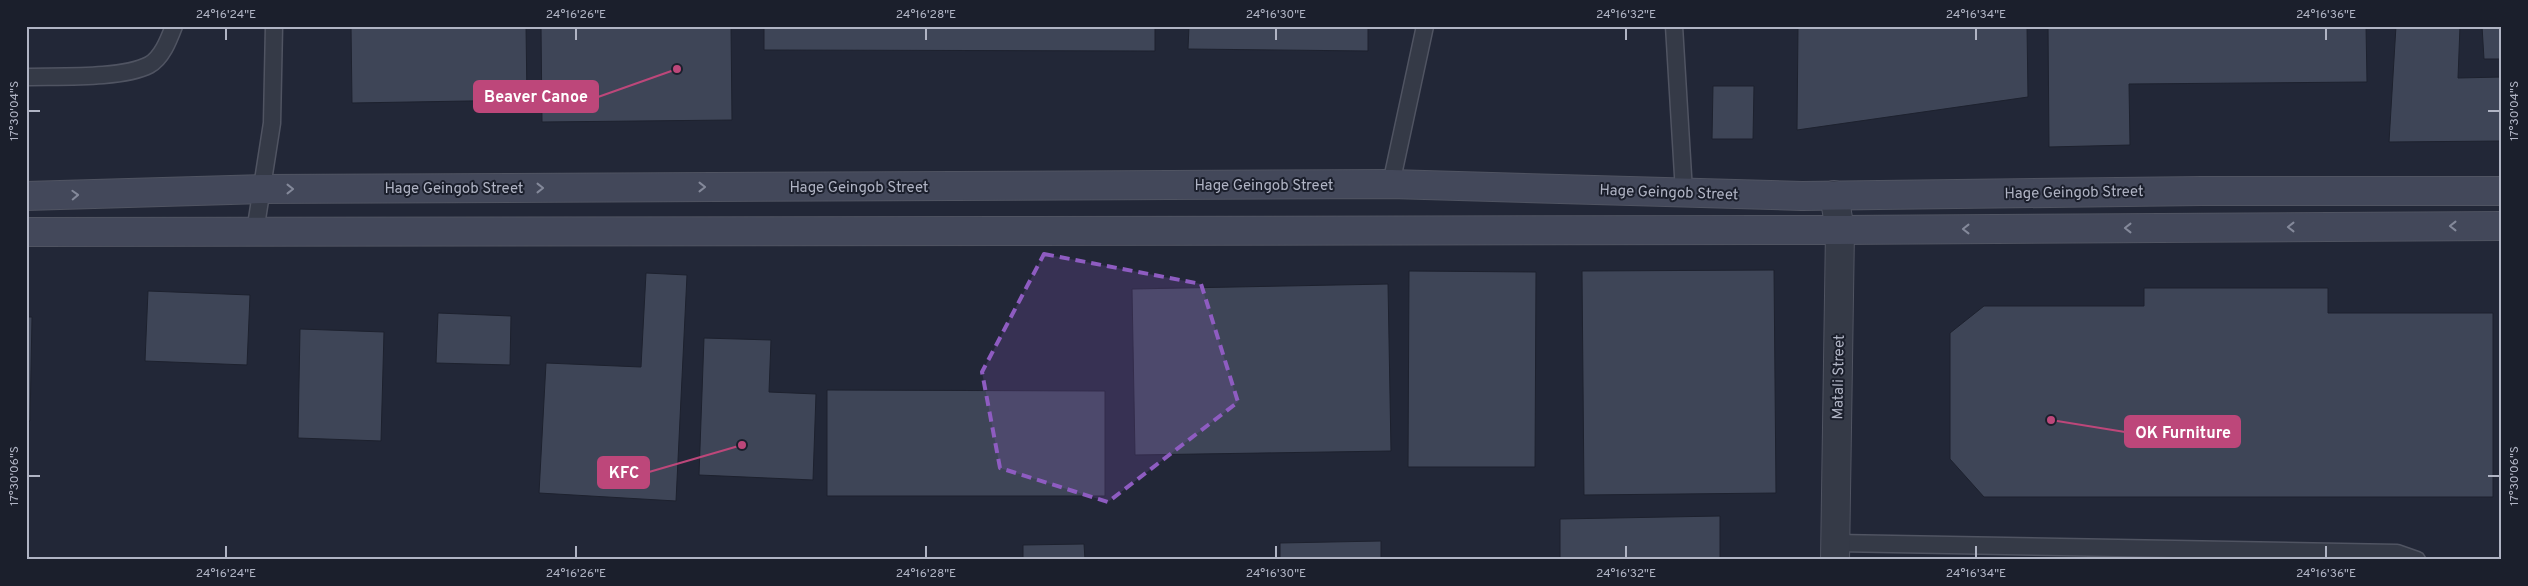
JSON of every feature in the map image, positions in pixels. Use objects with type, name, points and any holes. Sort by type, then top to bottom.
[{"type":"street","name":"Hage Geingob Street","points":[[26,196],[261,189],[1391,184],[1834,195],[2202,191],[2502,191]]},
{"type":"street","name":"Matali Street","points":[[1834,195],[1840,230],[1836,551]]},
{"type":"street","points":[[26,232],[1840,230],[2502,226]]},
{"type":"lane","points":[[26,77],[119,73],[150,64],[163,51],[174,26]]},
{"type":"lane","points":[[255,232],[272,123],[274,26]]},
{"type":"lane","points":[[1391,184],[1426,26]]},
{"type":"lane","points":[[1674,26],[1684,192]]},
{"type":"lane","points":[[1836,551],[2396,553],[2417,560]]},
{"type":"highlighted area","points":[[1044,254],[1201,284],[1238,402],[1108,502],[1000,468],[982,372]]},
{"type":"building","points":[[351,26],[526,26],[527,100],[352,103]]},
{"type":"building","points":[[541,26],[731,26],[732,120],[542,122]]},
{"type":"building","points":[[764,26],[1155,26],[1155,51],[764,50]]},
{"type":"building","points":[[1189,26],[1368,26],[1368,51],[1188,49]]},
{"type":"building","points":[[1798,26],[2027,26],[2028,97],[1797,130]]},
{"type":"building","points":[[2048,26],[2366,26],[2367,82],[2129,84],[2130,145],[2049,147]]},
{"type":"building","points":[[2396,26],[2460,26],[2458,78],[2502,77],[2502,141],[2389,142]]},
{"type":"building","points":[[2482,26],[2502,26],[2502,59],[2484,59]]},
{"type":"building","points":[[1713,86],[1754,86],[1753,139],[1712,139]]},
{"type":"building","points":[[1774,270],[1776,493],[1584,495],[1582,271]]},
{"type":"building","points":[[1409,271],[1536,272],[1535,467],[1408,467]]},
{"type":"building","points":[[646,273],[687,275],[676,501],[539,493],[546,363],[641,367]]},
{"type":"building","points":[[1388,284],[1391,451],[1135,455],[1132,289]]},
{"type":"building","points":[[2144,288],[2328,288],[2328,313],[2493,313],[2493,497],[1984,497],[1950,459],[1950,333],[1984,306],[2144,306]]},
{"type":"building","points":[[148,291],[250,295],[247,365],[145,361]]},
{"type":"building","points":[[438,313],[511,316],[510,365],[436,363]]},
{"type":"building","points":[[26,317],[32,317],[30,421],[26,421]]},
{"type":"building","points":[[300,329],[384,332],[381,441],[298,438]]},
{"type":"building","points":[[704,338],[771,340],[769,392],[816,394],[813,480],[699,475]]},
{"type":"building","points":[[827,390],[1105,391],[1105,496],[827,496]]},
{"type":"building","points":[[1720,516],[1720,560],[1560,560],[1560,519]]},
{"type":"building","points":[[1381,541],[1381,560],[1280,560],[1280,543]]},
{"type":"building","points":[[1084,544],[1085,560],[1023,560],[1023,545]]},
{"type":"place","name":"Beaver Canoe","points":[[677,69]]},
{"type":"place","name":"OK Furniture","points":[[2051,420]]},
{"type":"place","name":"KFC","points":[[742,445]]}]
